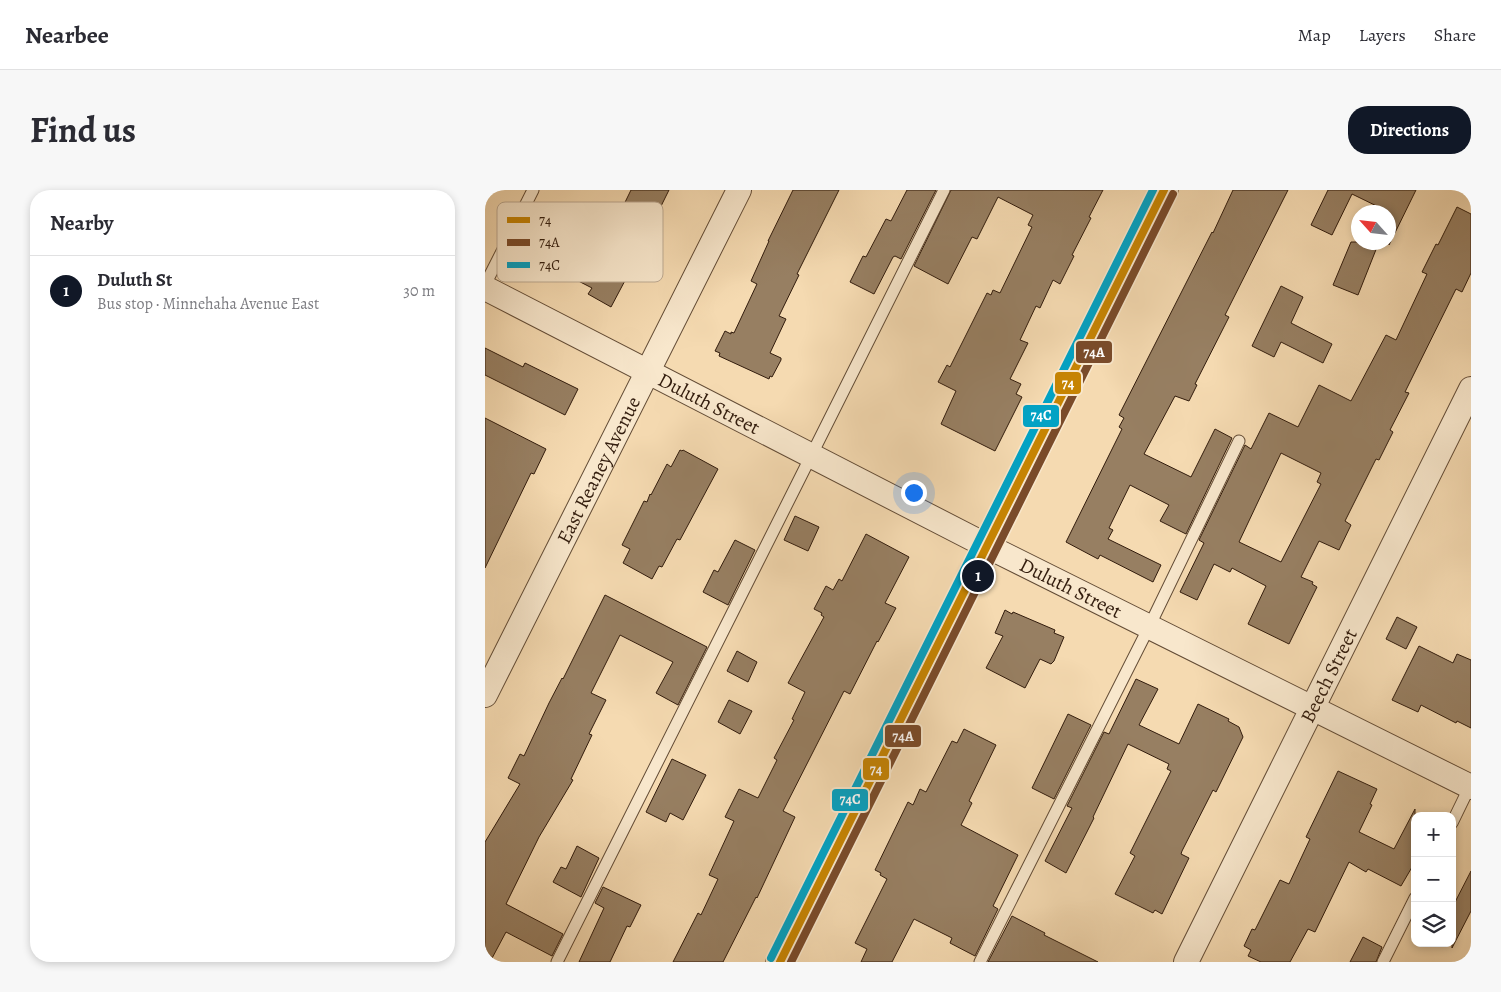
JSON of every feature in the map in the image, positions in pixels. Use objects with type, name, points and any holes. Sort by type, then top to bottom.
[{"type":"main road","points":[[780,962],[1163,190]]},
{"type":"street","name":"East Reaney Avenue","points":[[485,695],[739,190]]},
{"type":"street","name":"Duluth Street","points":[[485,287],[987,546],[1471,787]]},
{"type":"street","name":"Beech Street","points":[[1186,962],[1471,389]]},
{"type":"lane","points":[[527,202],[533,190]]},
{"type":"lane","points":[[557,962],[944,190]]},
{"type":"lane","points":[[485,287],[497,263]]},
{"type":"lane","points":[[980,962],[1149,627],[1239,441]]},
{"type":"lane","points":[[1456,815],[1471,787]]},
{"type":"lane","points":[[1383,962],[1413,902]]},
{"type":"building","points":[[631,190],[669,190],[663,202],[625,202]]},
{"type":"building","points":[[793,190],[839,190],[797,274],[799,275],[779,316],[786,319],[770,353],[781,358],[781,360],[769,379],[719,356],[720,353],[715,351],[725,331],[731,334],[731,332],[734,333],[757,284],[751,281]]},
{"type":"building","points":[[907,190],[936,190],[901,259],[893,257],[874,294],[850,282],[863,256],[866,257],[886,219],[891,221]]},
{"type":"building","points":[[951,190],[1103,190],[1060,284],[1053,280],[1040,308],[1036,306],[1020,340],[1028,343],[1010,379],[1021,384],[1016,394],[1022,397],[995,451],[941,424],[956,391],[938,382],[947,365],[950,367],[987,293],[991,295],[993,290],[1000,293],[1032,227],[1028,225],[1033,215],[998,197],[977,239],[972,237],[948,284],[914,266]]},
{"type":"building","points":[[1233,190],[1288,190],[1225,315],[1229,317],[1195,384],[1197,385],[1189,401],[1175,396],[1144,454],[1191,477],[1215,429],[1232,438],[1186,534],[1160,521],[1169,505],[1130,485],[1109,528],[1113,530],[1108,539],[1161,565],[1153,582],[1100,555],[1098,559],[1066,542],[1122,429],[1119,427],[1124,418],[1119,415],[1213,233]]},
{"type":"building","points":[[1328,190],[1416,190],[1396,231],[1396,205],[1375,205],[1352,194],[1332,235],[1311,225]]},
{"type":"building","points":[[1457,207],[1471,214],[1471,273],[1462,292],[1456,289],[1405,392],[1409,393],[1390,430],[1393,432],[1379,460],[1376,459],[1345,521],[1351,525],[1339,550],[1319,541],[1301,577],[1313,582],[1312,584],[1317,587],[1289,644],[1248,624],[1266,586],[1232,568],[1230,572],[1214,564],[1197,600],[1180,592],[1204,543],[1199,540],[1245,445],[1251,449],[1269,413],[1298,427],[1319,385],[1351,401],[1386,335],[1396,340],[1427,274],[1422,272],[1436,244],[1438,245]],"holes":[[[1281,453],[1321,473],[1317,482],[1321,484],[1281,562],[1239,542]]]},
{"type":"building","points":[[1351,242],[1351,250],[1376,250],[1358,295],[1333,285]]},
{"type":"building","points":[[580,282],[624,282],[611,307],[588,294],[592,288]]},
{"type":"building","points":[[1281,286],[1303,297],[1291,323],[1332,344],[1323,363],[1281,342],[1274,357],[1252,346]]},
{"type":"building","points":[[485,348],[523,367],[525,363],[578,389],[565,415],[485,375]]},
{"type":"building","points":[[485,418],[546,449],[534,474],[531,473],[485,568]]},
{"type":"building","points":[[680,450],[718,469],[680,540],[677,539],[662,567],[659,566],[652,579],[623,563],[630,549],[622,545],[644,501],[647,502],[667,464],[671,467]]},
{"type":"building","points":[[795,516],[819,527],[808,551],[784,540]]},
{"type":"building","points":[[866,534],[909,557],[885,603],[896,608],[850,694],[844,691],[783,811],[795,817],[757,898],[723,962],[673,962],[698,913],[701,915],[718,879],[709,875],[734,821],[725,817],[739,789],[758,798],[777,760],[774,758],[794,720],[792,719],[805,692],[788,683],[824,617],[821,615],[822,613],[814,609],[826,586],[833,590],[839,579],[842,581]]},
{"type":"building","points":[[735,540],[755,550],[728,605],[703,592],[714,570],[718,572]]},
{"type":"building","points":[[605,595],[707,647],[678,705],[656,693],[673,662],[620,635],[591,693],[606,700],[589,734],[592,735],[571,779],[573,780],[539,837],[506,904],[563,934],[552,956],[506,932],[490,962],[485,962],[485,842],[520,784],[508,778],[520,754],[524,756]]},
{"type":"building","points":[[1005,610],[1055,630],[1054,633],[1064,637],[1054,661],[1051,664],[1040,659],[1025,688],[986,668],[1003,636],[995,633]]},
{"type":"building","points":[[1397,617],[1417,627],[1406,649],[1386,639]]},
{"type":"building","points":[[1419,646],[1453,663],[1457,654],[1471,660],[1471,728],[1457,721],[1456,723],[1421,705],[1418,712],[1392,700]]},
{"type":"building","points":[[737,651],[757,662],[748,682],[727,671]]},
{"type":"building","points":[[1136,679],[1158,689],[1139,725],[1179,744],[1198,704],[1229,719],[1228,721],[1239,727],[1243,737],[1216,792],[1213,790],[1182,851],[1181,854],[1189,858],[1162,914],[1155,910],[1153,913],[1115,894],[1135,856],[1130,853],[1171,771],[1167,769],[1169,764],[1128,744],[1066,873],[1045,861],[1072,808],[1067,806],[1104,732],[1109,734]]},
{"type":"building","points":[[729,700],[752,711],[740,734],[718,722]]},
{"type":"building","points":[[1068,714],[1091,725],[1054,799],[1032,788]]},
{"type":"building","points":[[964,729],[996,745],[969,801],[972,803],[961,825],[1018,855],[993,906],[998,909],[975,956],[950,943],[952,938],[914,919],[892,962],[861,962],[867,949],[855,943],[887,879],[875,870],[908,802],[913,805],[920,789],[926,792],[952,741],[957,743]]},
{"type":"building","points":[[672,759],[706,775],[683,820],[670,813],[666,822],[646,812]]},
{"type":"building","points":[[1338,771],[1377,789],[1370,804],[1372,805],[1359,832],[1394,849],[1411,817],[1411,869],[1401,886],[1368,869],[1366,872],[1349,862],[1315,932],[1308,929],[1290,962],[1261,962],[1248,956],[1251,950],[1244,946],[1252,929],[1255,930],[1280,880],[1289,884],[1310,839],[1306,837]]},
{"type":"building","points":[[577,846],[599,858],[581,897],[553,882],[561,867],[566,869]]},
{"type":"building","points":[[1471,871],[1471,911],[1456,940],[1456,902]]},
{"type":"building","points":[[603,887],[641,905],[630,927],[627,926],[610,962],[579,962],[604,908],[595,903]]},
{"type":"building","points":[[1012,916],[1045,933],[1044,935],[1098,962],[988,962]]},
{"type":"building","points":[[1363,937],[1382,947],[1376,962],[1350,962]]},
{"type":"transit line","name":"74C","points":[[771,958],[1153,190]]},
{"type":"transit line","name":"74","points":[[780,962],[1164,190]]},
{"type":"transit line","name":"74A","points":[[791,962],[1173,194]]},
{"type":"place","name":"Duluth St","points":[[978,576]]}]
